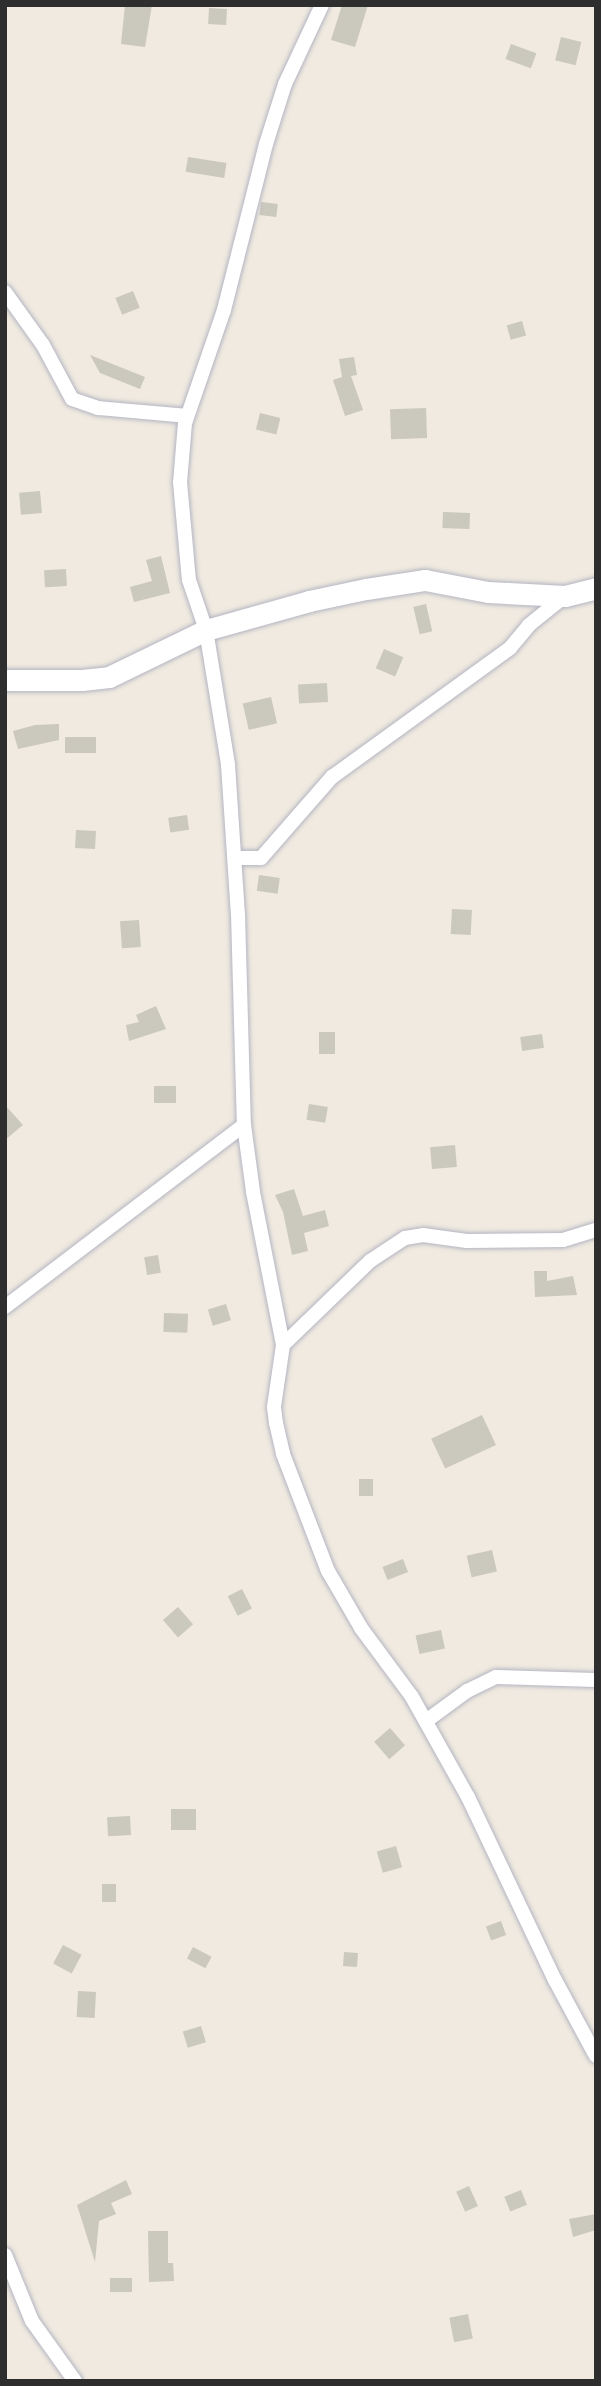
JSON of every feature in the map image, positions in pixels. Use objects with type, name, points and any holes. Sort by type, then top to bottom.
[{"type":"street","points":[[322,5],[285,84],[266,144],[224,310],[187,416],[180,482],[188,580],[206,630],[228,765],[235,858],[244,1125],[253,1192],[283,1345],[274,1407],[283,1454],[328,1571],[351,1611],[426,1721],[468,1797],[544,1958],[596,2056]]},
{"type":"street","points":[[5,292],[43,345],[72,399],[98,408],[187,416]]},
{"type":"street","points":[[5,680],[82,680],[109,677],[206,630],[309,601],[425,580],[488,592],[565,596],[596,588]]},
{"type":"street","points":[[235,858],[261,858],[332,777],[510,648],[529,625],[565,596]]},
{"type":"street","points":[[5,1307],[244,1125]]},
{"type":"street","points":[[283,1345],[370,1261],[405,1238],[423,1235],[467,1241],[563,1240],[596,1230]]},
{"type":"street","points":[[426,1721],[467,1690],[496,1677],[596,1681]]},
{"type":"street","points":[[5,2255],[32,2321],[75,2381]]},
{"type":"building","points":[[125,5],[152,5],[145,47],[121,44]]},
{"type":"building","points":[[342,5],[368,5],[355,47],[331,40]]},
{"type":"building","points":[[209,8],[227,9],[226,25],[208,24]]},
{"type":"building","points":[[561,37],[581,42],[576,65],[555,60]]},
{"type":"building","points":[[511,44],[536,53],[531,68],[506,59]]},
{"type":"building","points":[[188,157],[227,163],[224,178],[186,172]]},
{"type":"building","points":[[261,202],[278,204],[276,217],[259,215]]},
{"type":"building","points":[[133,291],[140,308],[122,315],[115,298]]},
{"type":"building","points":[[522,321],[526,335],[511,340],[507,325]]},
{"type":"building","points":[[90,355],[145,377],[140,389],[100,373]]},
{"type":"building","points":[[354,357],[357,375],[351,376],[363,410],[345,416],[333,380],[342,377],[339,359]]},
{"type":"building","points":[[426,408],[427,438],[391,439],[390,409]]},
{"type":"building","points":[[260,413],[280,418],[276,435],[256,429]]},
{"type":"building","points":[[40,491],[42,513],[21,515],[19,493]]},
{"type":"building","points":[[443,512],[470,513],[469,529],[442,528]]},
{"type":"building","points":[[161,556],[170,593],[134,602],[130,587],[152,581],[146,560]]},
{"type":"building","points":[[66,569],[67,586],[45,587],[44,570]]},
{"type":"building","points":[[426,604],[432,631],[420,634],[413,607]]},
{"type":"building","points":[[384,649],[403,657],[395,677],[376,668]]},
{"type":"building","points":[[327,683],[328,702],[299,703],[298,685]]},
{"type":"building","points":[[271,697],[277,723],[249,730],[243,704]]},
{"type":"building","points":[[59,724],[59,740],[18,749],[13,731],[35,725]]},
{"type":"building","points":[[65,737],[96,737],[96,753],[65,753]]},
{"type":"building","points":[[187,815],[189,830],[170,832],[168,818]]},
{"type":"building","points":[[76,830],[96,831],[95,849],[75,848]]},
{"type":"building","points":[[259,875],[280,878],[278,894],[257,891]]},
{"type":"building","points":[[452,909],[472,910],[471,935],[451,934]]},
{"type":"building","points":[[139,920],[141,947],[122,948],[120,921]]},
{"type":"building","points":[[156,1006],[166,1029],[129,1041],[126,1025],[139,1022],[136,1015]]},
{"type":"building","points":[[319,1032],[335,1032],[335,1054],[319,1054]]},
{"type":"building","points":[[542,1034],[544,1048],[522,1051],[520,1037]]},
{"type":"building","points":[[154,1086],[176,1086],[176,1103],[154,1103]]},
{"type":"building","points":[[309,1104],[328,1107],[325,1123],[306,1120]]},
{"type":"building","points":[[5,1105],[23,1125],[5,1140]]},
{"type":"building","points":[[455,1145],[457,1167],[432,1169],[430,1147]]},
{"type":"building","points":[[294,1189],[303,1216],[325,1210],[329,1226],[304,1233],[308,1251],[292,1255],[283,1212],[275,1195]]},
{"type":"building","points":[[158,1255],[161,1273],[147,1275],[144,1257]]},
{"type":"building","points":[[534,1271],[547,1271],[547,1281],[573,1276],[577,1295],[535,1297]]},
{"type":"building","points":[[226,1304],[231,1320],[213,1326],[208,1310]]},
{"type":"building","points":[[164,1313],[188,1314],[187,1333],[163,1332]]},
{"type":"building","points":[[482,1415],[496,1445],[445,1469],[431,1439]]},
{"type":"building","points":[[359,1479],[373,1479],[373,1496],[359,1496]]},
{"type":"building","points":[[492,1550],[497,1571],[472,1577],[467,1556]]},
{"type":"building","points":[[403,1559],[408,1572],[387,1580],[382,1567]]},
{"type":"building","points":[[242,1589],[252,1609],[238,1616],[228,1596]]},
{"type":"building","points":[[178,1607],[193,1624],[178,1637],[163,1620]]},
{"type":"building","points":[[441,1630],[445,1649],[420,1654],[416,1635]]},
{"type":"building","points":[[390,1728],[405,1745],[389,1759],[374,1742]]},
{"type":"building","points":[[171,1809],[196,1809],[196,1830],[171,1830]]},
{"type":"building","points":[[130,1816],[131,1835],[108,1836],[107,1817]]},
{"type":"building","points":[[396,1846],[402,1867],[383,1873],[377,1852]]},
{"type":"building","points":[[102,1884],[116,1884],[116,1902],[102,1902]]},
{"type":"building","points":[[501,1921],[506,1935],[491,1941],[486,1926]]},
{"type":"building","points":[[63,1945],[82,1955],[72,1973],[53,1964]]},
{"type":"building","points":[[193,1947],[212,1957],[205,1968],[187,1958]]},
{"type":"building","points":[[344,1952],[358,1953],[357,1967],[343,1966]]},
{"type":"building","points":[[78,1991],[96,1992],[95,2018],[77,2017]]},
{"type":"building","points":[[201,2026],[206,2042],[188,2048],[183,2032]]},
{"type":"building","points":[[126,2180],[132,2194],[111,2203],[116,2214],[99,2221],[95,2262],[77,2205]]},
{"type":"building","points":[[469,2186],[478,2206],[465,2212],[456,2192]]},
{"type":"building","points":[[521,2190],[527,2205],[510,2212],[504,2197]]},
{"type":"building","points":[[596,2214],[596,2230],[573,2237],[569,2219]]},
{"type":"building","points":[[148,2231],[168,2231],[168,2263],[173,2263],[174,2281],[149,2282]]},
{"type":"building","points":[[110,2278],[132,2278],[132,2292],[110,2292]]},
{"type":"building","points":[[468,2314],[473,2339],[454,2342],[449,2318]]}]
